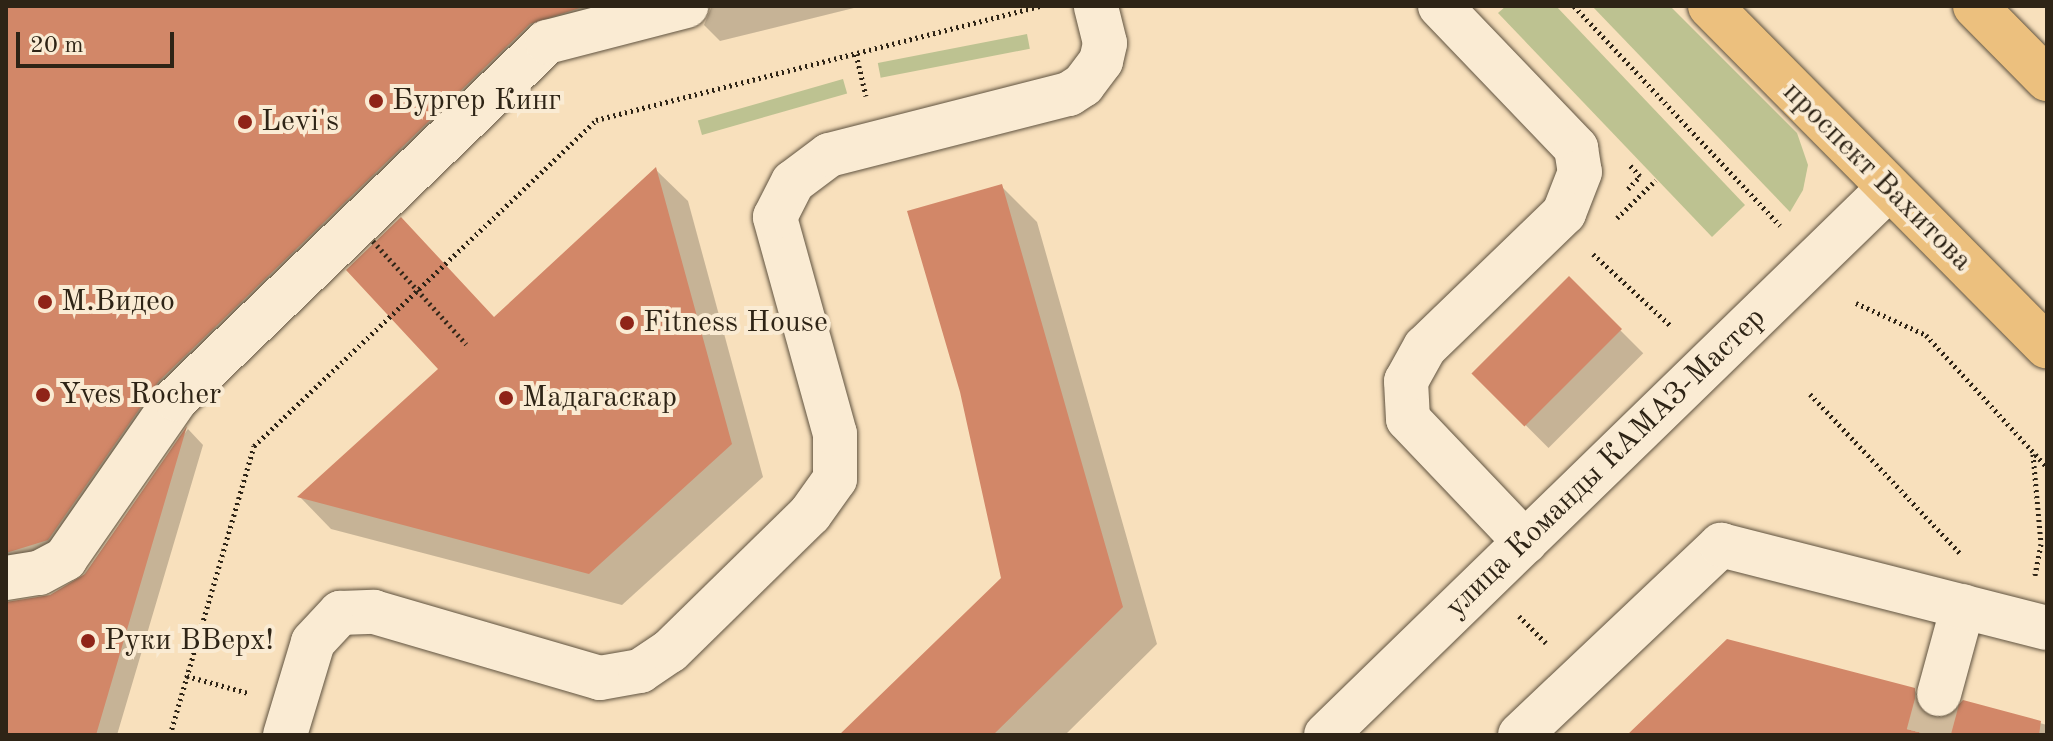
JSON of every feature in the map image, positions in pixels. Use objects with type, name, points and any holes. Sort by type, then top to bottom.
[{"type":"main road","name":"проспект Вахитова","points":[[1710,6],[1887,190],[2047,346]]},
{"type":"main road","points":[[1975,6],[2047,79]]},
{"type":"street","points":[[6,578],[39,573],[65,559],[176,399],[547,42],[686,6]]},
{"type":"street","points":[[289,721],[313,642],[340,613],[374,612],[600,678],[640,671],[670,651],[810,514],[835,479],[835,434],[775,217],[793,182],[829,155],[1069,94],[1101,61],[1105,43],[1096,6]]},
{"type":"street","points":[[1440,6],[1576,148],[1580,172],[1564,213],[1425,347],[1406,381],[1408,419],[1525,542]]},
{"type":"street","name":"улица Команды КАМАЗ-Мастер","points":[[1326,735],[1887,190]]},
{"type":"street","points":[[1520,735],[1721,545],[2047,628]]},
{"type":"street","points":[[1939,694],[1963,606]]},
{"type":"path","points":[[170,735],[254,446],[596,120],[1040,6]]},
{"type":"path","points":[[1574,6],[1779,224],[1767,233]]},
{"type":"path","points":[[1607,228],[1656,180]]},
{"type":"path","points":[[373,241],[466,344]]},
{"type":"path","points":[[1587,247],[1668,329],[1679,318]]},
{"type":"path","points":[[1856,303],[1926,335],[2047,467]]},
{"type":"path","points":[[1810,394],[1973,569],[1963,606]]},
{"type":"path","points":[[2033,453],[2041,544]]},
{"type":"path","points":[[1485,580],[1580,678]]},
{"type":"path","points":[[187,676],[289,721]]},
{"type":"green space","points":[[1506,6],[1556,6],[1745,205],[1712,237],[1498,13]]},
{"type":"green space","points":[[1592,6],[1670,6],[1797,133],[1808,165],[1803,190],[1790,212]]},
{"type":"green space","points":[[1027,34],[1030,49],[881,78],[878,63]]},
{"type":"green space","points":[[843,79],[847,93],[702,135],[698,121]]},
{"type":"building","points":[[6,6],[586,6],[530,24],[159,381],[48,540],[6,553]]},
{"type":"building","points":[[656,167],[732,444],[589,574],[297,497],[438,369],[346,270],[401,217],[494,317]]},
{"type":"building","points":[[1002,184],[1123,607],[993,735],[839,735],[1001,578],[960,392],[907,211]]},
{"type":"building","points":[[1569,276],[1622,329],[1524,427],[1471,374]]},
{"type":"building","points":[[187,426],[96,735],[6,735],[6,602],[50,595],[85,574]]},
{"type":"building","points":[[1727,639],[1915,688],[1915,701],[1932,718],[1946,718],[1963,700],[2041,721],[2039,735],[1627,735]]},
{"type":"tunnel","points":[[1928,735],[1939,694]]},
{"type":"place","name":"Бургер Кинг","points":[[376,101]]},
{"type":"place","name":"Levi's","points":[[245,122]]},
{"type":"place","name":"М.Видео","points":[[45,302]]},
{"type":"place","name":"Fitness House","points":[[627,323]]},
{"type":"place","name":"Yves Rocher","points":[[43,395]]},
{"type":"place","name":"Мадагаскар","points":[[506,398]]},
{"type":"place","name":"Руки ВВерх!","points":[[88,641]]}]
